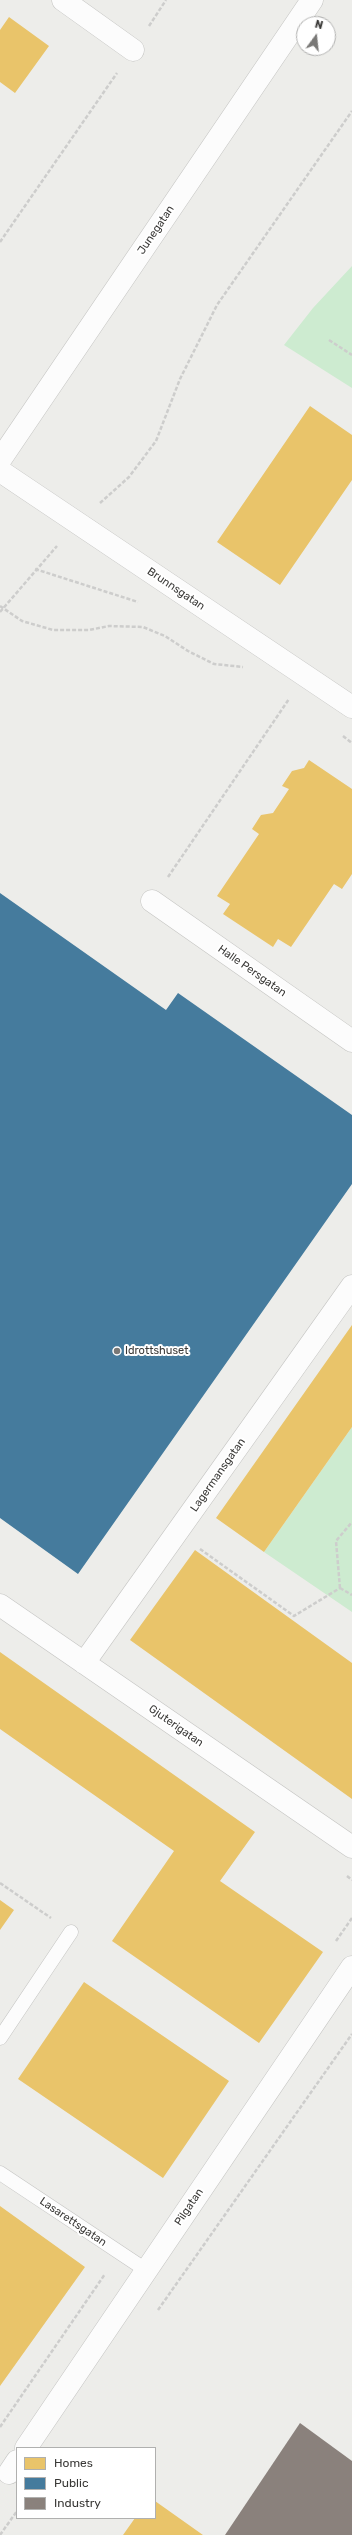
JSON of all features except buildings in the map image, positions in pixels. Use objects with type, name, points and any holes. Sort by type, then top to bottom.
[{"type":"street","points":[[63,0],[133,50]]},
{"type":"street","name":"Junegatan","points":[[0,460],[312,0]]},
{"type":"street","name":"Brunnsgatan","points":[[0,470],[78,524],[352,707]]},
{"type":"street","name":"Halle Persgatan","points":[[152,901],[352,1040]]},
{"type":"street","name":"Lagermansgatan","points":[[84,1663],[352,1286]]},
{"type":"street","name":"Gjuterigatan","points":[[0,1605],[352,1847]]},
{"type":"street","name":"Pilgatan","points":[[27,2447],[352,1967]]},
{"type":"lane","points":[[0,2038],[71,1932]]},
{"type":"lane","name":"Lasarettsgatan","points":[[0,2173],[146,2270]]},
{"type":"path","points":[[0,242],[166,0]]},
{"type":"path","points":[[0,612],[35,569],[78,524],[129,477],[156,441],[180,379],[217,306],[352,111]]},
{"type":"path","points":[[328,340],[352,356]]},
{"type":"path","points":[[35,569],[144,604]]},
{"type":"path","points":[[0,606],[22,621],[53,630],[89,630],[109,626],[143,627],[165,636],[188,651],[214,664],[243,667]]},
{"type":"path","points":[[234,660],[240,665]]},
{"type":"path","points":[[152,901],[289,699]]},
{"type":"path","points":[[340,1588],[336,1541],[352,1522]]},
{"type":"path","points":[[177,1532],[294,1616],[340,1588]]},
{"type":"path","points":[[340,1588],[352,1595]]},
{"type":"path","points":[[0,1883],[71,1932]]},
{"type":"path","points":[[157,2312],[352,2034]]},
{"type":"path","points":[[0,2535],[16,2512]]},
{"type":"green space","points":[[352,266],[352,388],[284,345],[313,308]]},
{"type":"green space","points":[[352,1427],[352,1612],[264,1552]]},
{"type":"place","name":"Idrottshuset","points":[[117,1351]]}]
